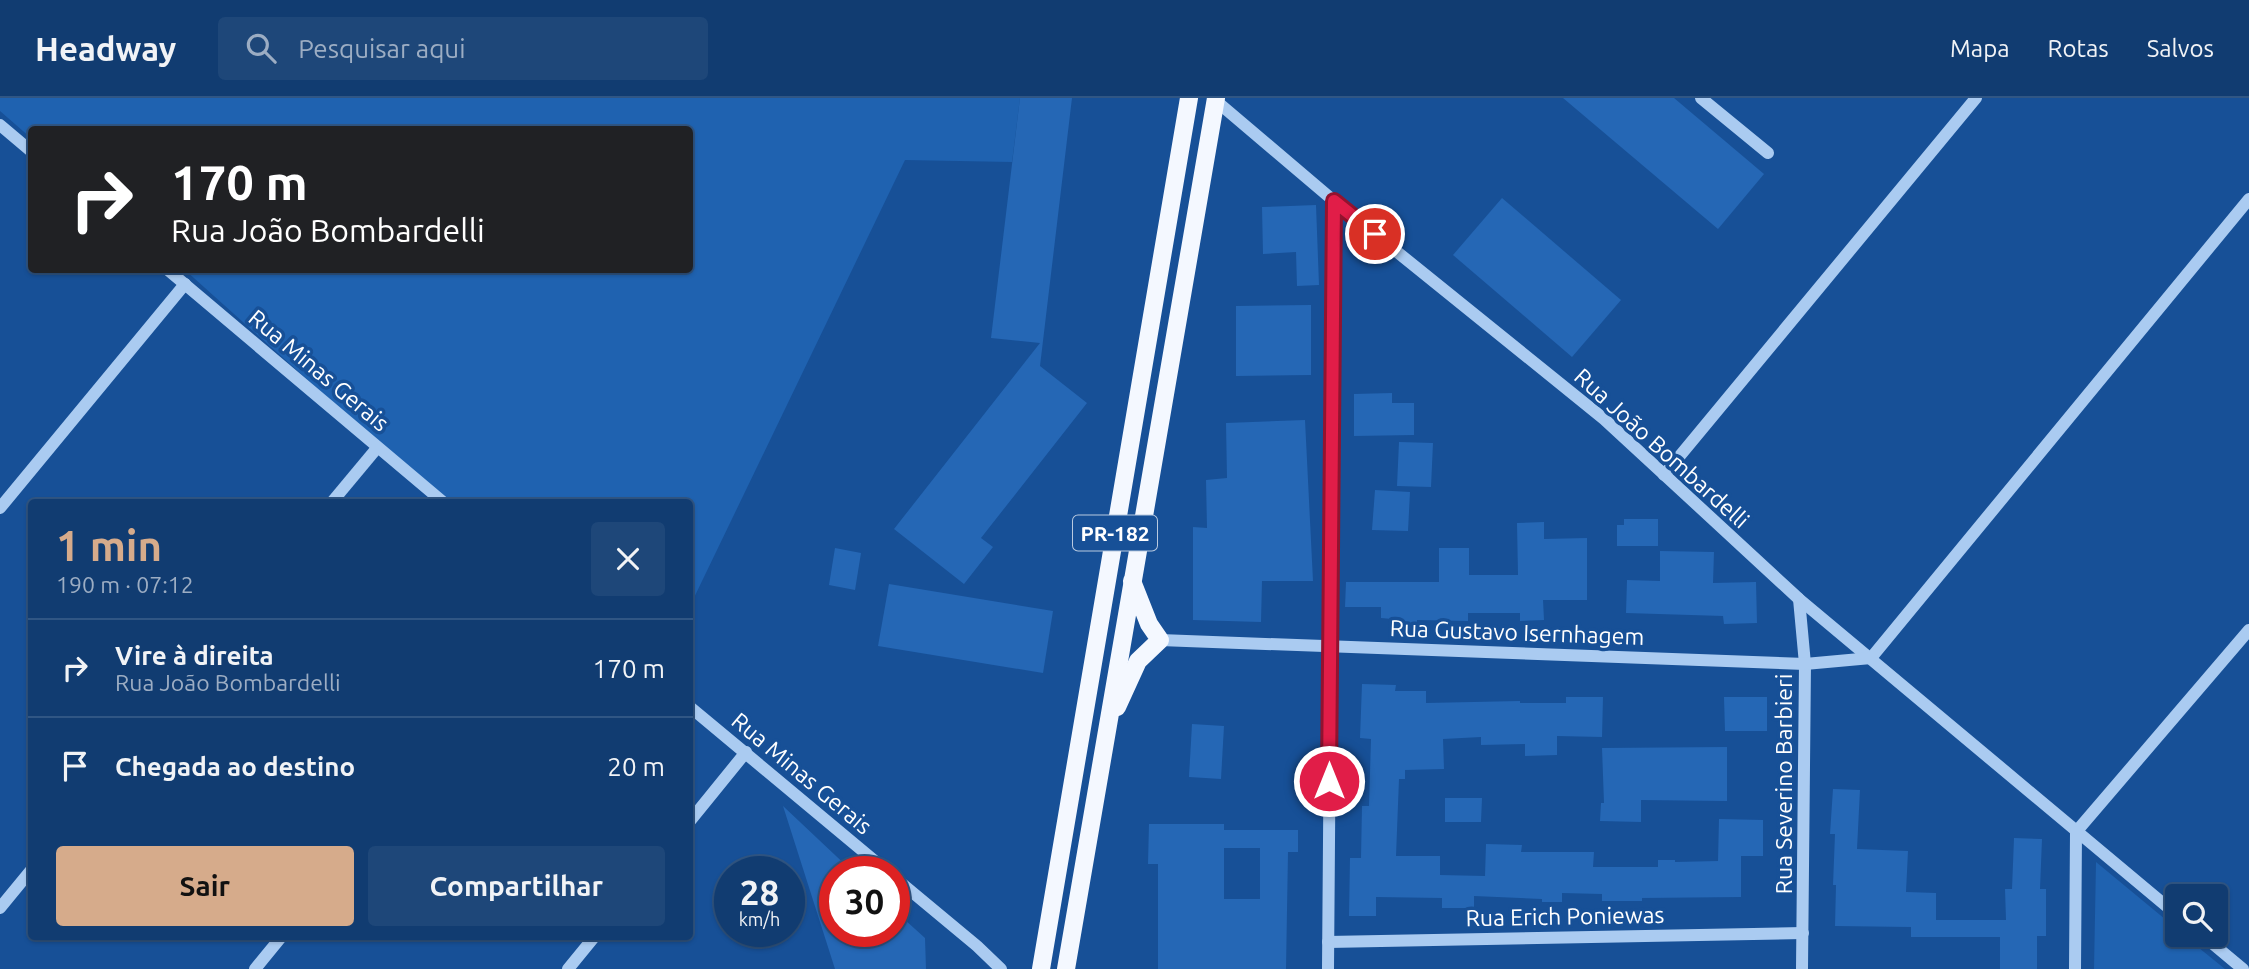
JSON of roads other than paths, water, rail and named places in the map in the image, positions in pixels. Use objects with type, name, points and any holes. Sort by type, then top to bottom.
[{"type":"main road","name":"PR-182","points":[[1041,969],[1189,98]]},
{"type":"main road","name":"PR-182","points":[[1066,969],[1216,99]]},
{"type":"main road","points":[[1106,729],[1138,661],[1160,640],[1149,624],[1132,581]]},
{"type":"street","points":[[1701,98],[1768,153]]},
{"type":"street","points":[[1664,475],[1976,98]]},
{"type":"street","name":"Rua João Bombardelli","points":[[1216,99],[1334,201],[1604,419],[1798,599],[2165,905]]},
{"type":"street","points":[[2,130],[28,149]]},
{"type":"street","points":[[1871,658],[2249,199]]},
{"type":"street","points":[[1328,969],[1334,201]]},
{"type":"street","name":"Rua Minas Gerais","points":[[171,273],[439,499]]},
{"type":"street","points":[[0,508],[185,285]]},
{"type":"street","points":[[334,499],[377,447]]},
{"type":"street","name":"Rua Severino Barbieri","points":[[1798,599],[1805,664],[1802,969]]},
{"type":"street","points":[[2075,969],[2076,832],[2249,630]]},
{"type":"street","name":"Rua Gustavo Isernhagem","points":[[1160,640],[1805,664],[1871,658]]},
{"type":"street","name":"Rua Minas Gerais","points":[[693,709],[869,856]]},
{"type":"street","points":[[693,817],[746,752]]},
{"type":"street","points":[[0,908],[28,874]]},
{"type":"street","points":[[910,890],[1001,969]]},
{"type":"street","name":"Rua Erich Poniewas","points":[[1328,942],[1803,933]]},
{"type":"street","points":[[255,969],[279,940]]},
{"type":"street","points":[[568,969],[592,940]]},
{"type":"street","points":[[2217,947],[2243,969]]}]
